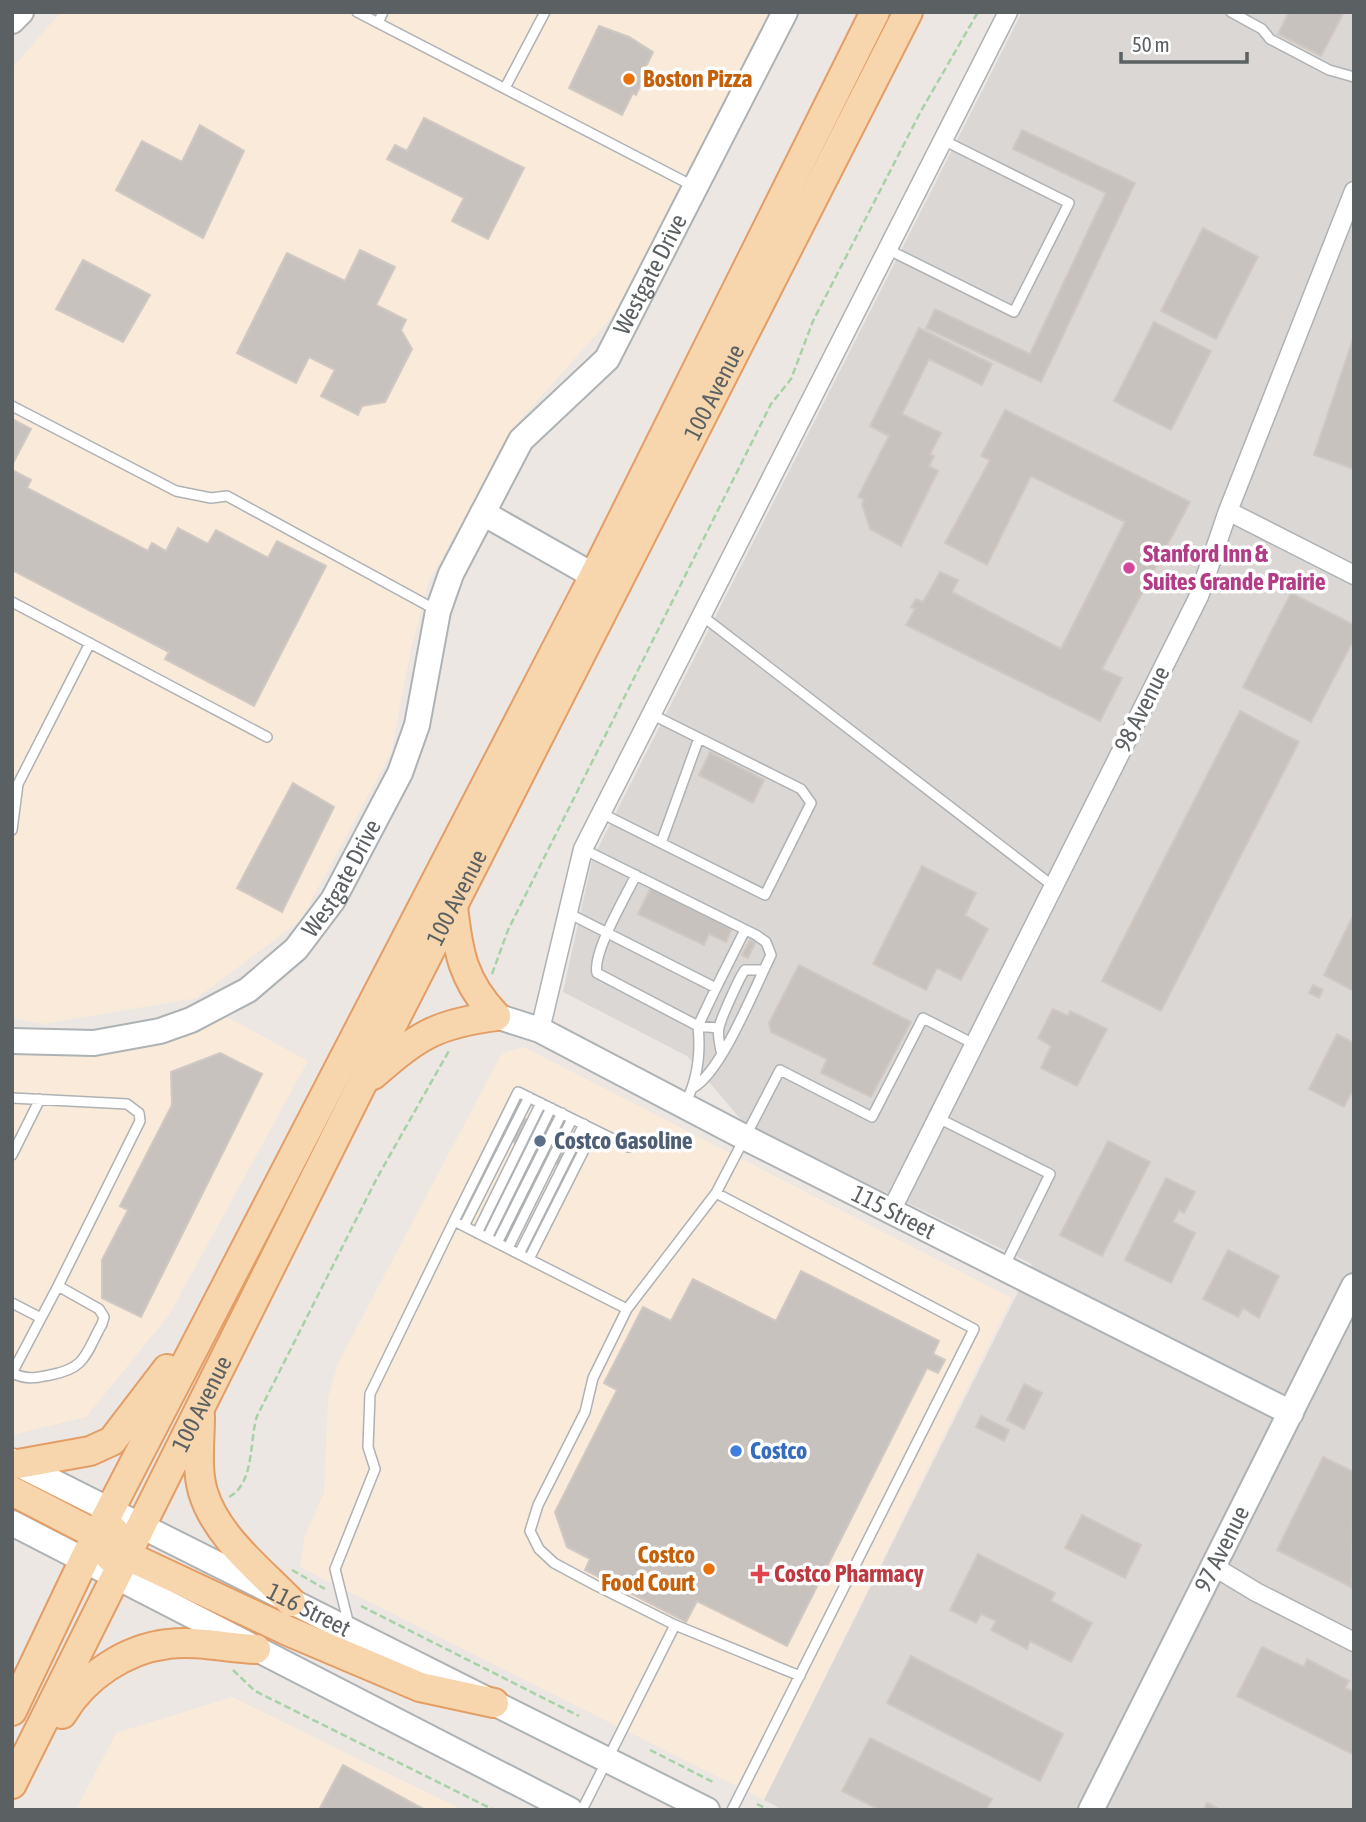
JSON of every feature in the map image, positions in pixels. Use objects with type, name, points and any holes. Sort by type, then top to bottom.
[{"type":"main road","name":"100 Avenue","points":[[12,1711],[84,1560],[216,1302],[594,576],[875,12]]},
{"type":"main road","name":"100 Avenue","points":[[17,1774],[361,1086],[908,12]]},
{"type":"main road","points":[[453,906],[464,968],[479,998],[496,1016]]},
{"type":"main road","points":[[361,1086],[409,1043],[432,1030],[454,1021],[496,1016]]},
{"type":"main road","points":[[14,1472],[90,1451],[112,1441],[216,1302]]},
{"type":"main road","points":[[200,1410],[199,1468],[204,1493],[231,1540],[291,1602]]},
{"type":"main road","points":[[14,1472],[97,1535],[143,1525]]},
{"type":"main road","points":[[84,1560],[122,1566],[288,1631],[420,1687],[494,1703]]},
{"type":"main road","points":[[17,1774],[42,1746],[73,1695],[107,1666],[138,1651],[169,1644],[256,1650]]},
{"type":"street","points":[[12,21],[21,12]]},
{"type":"street","name":"Westgate Drive","points":[[12,1041],[94,1044],[160,1031],[191,1020],[248,990],[296,949],[333,900],[401,773],[417,725],[438,611],[451,573],[521,440],[607,359],[785,12]]},
{"type":"street","points":[[540,1030],[583,849],[1008,12]]},
{"type":"street","name":"98 Avenue","points":[[892,1209],[1199,596],[1228,511],[1354,191]]},
{"type":"street","points":[[1228,511],[1354,575]]},
{"type":"street","points":[[483,513],[594,576]]},
{"type":"street","name":"115 Street","points":[[496,1016],[540,1030],[690,1096],[744,1137],[892,1209],[1291,1413]]},
{"type":"street","name":"97 Avenue","points":[[1091,1810],[1354,1286]]},
{"type":"street","name":"116 Street","points":[[14,1472],[111,1508],[291,1602],[708,1810]]},
{"type":"street","points":[[12,1523],[84,1560]]},
{"type":"street","points":[[122,1566],[256,1650],[570,1810]]},
{"type":"street","points":[[1213,1566],[1256,1592],[1354,1642]]},
{"type":"lane","points":[[358,12],[696,187]]},
{"type":"lane","points":[[378,23],[383,12]]},
{"type":"lane","points":[[505,89],[545,12]]},
{"type":"lane","points":[[1231,12],[1262,29],[1270,39],[1329,70],[1354,77]]},
{"type":"lane","points":[[887,249],[1014,312],[1069,202],[943,140]]},
{"type":"lane","points":[[12,406],[176,491],[211,498],[227,496],[438,611]]},
{"type":"lane","points":[[12,602],[267,737]]},
{"type":"lane","points":[[701,615],[1054,886]]},
{"type":"lane","points":[[12,830],[18,784],[90,643]]},
{"type":"lane","points":[[601,813],[765,895],[811,803],[801,789],[651,714]]},
{"type":"lane","points":[[661,843],[699,738]]},
{"type":"lane","points":[[583,849],[746,930],[766,942],[770,948],[771,955],[722,1053],[690,1096]]},
{"type":"lane","points":[[636,876],[595,966],[600,977],[698,1026],[718,1028]]},
{"type":"lane","points":[[566,912],[716,988]]},
{"type":"lane","points":[[690,1096],[701,1054],[698,1026],[746,930]]},
{"type":"lane","points":[[722,1053],[718,1028],[740,975],[752,968],[764,970]]},
{"type":"lane","points":[[800,1676],[675,1625],[554,1563],[539,1549],[530,1531],[538,1505],[585,1412],[593,1378],[626,1309],[716,1194],[780,1070],[872,1117],[923,1018],[974,1044]]},
{"type":"lane","points":[[350,1630],[335,1569],[375,1469],[368,1447],[370,1394],[518,1092],[629,1147]]},
{"type":"lane","points":[[464,1226],[529,1097]]},
{"type":"lane","points":[[12,1098],[127,1104],[135,1108],[139,1121],[12,1373],[26,1380],[71,1371],[80,1363],[102,1324],[104,1317],[99,1310],[58,1286]]},
{"type":"lane","points":[[12,1155],[40,1099]]},
{"type":"lane","points":[[477,1233],[541,1103]]},
{"type":"lane","points":[[486,1238],[551,1108]]},
{"type":"lane","points":[[497,1243],[562,1113]]},
{"type":"lane","points":[[938,1118],[1050,1174],[1004,1266]]},
{"type":"lane","points":[[508,1248],[572,1119]]},
{"type":"lane","points":[[519,1254],[584,1125]]},
{"type":"lane","points":[[529,1259],[594,1130]]},
{"type":"lane","points":[[716,1194],[974,1329],[732,1810]]},
{"type":"lane","points":[[454,1221],[626,1309]]},
{"type":"lane","points":[[12,1303],[41,1318]]},
{"type":"lane","points":[[582,1810],[675,1625]]},
{"type":"path","points":[[491,977],[515,917],[765,416],[791,379],[820,309],[921,111],[978,12]]},
{"type":"path","points":[[221,1502],[238,1493],[244,1484],[257,1416],[377,1178],[452,1045]]},
{"type":"path","points":[[361,1606],[579,1716]]},
{"type":"path","points":[[228,1665],[243,1683],[255,1691],[494,1810]]},
{"type":"path","points":[[650,1751],[715,1783]]},
{"type":"path","points":[[757,1804],[769,1810]]},
{"type":"shaded area","points":[[61,12],[770,12],[620,308],[519,421],[429,581],[411,649],[391,753],[301,920],[197,998],[43,1024],[12,1018],[12,68]]},
{"type":"shaded area","points":[[1022,12],[1354,12],[1354,1810],[783,1810],[764,1800],[1032,1264],[743,1122],[687,1056],[563,992],[592,860]]},
{"type":"shaded area","points":[[212,1009],[308,1061],[169,1315],[86,1417],[12,1435],[12,1041],[59,1044]]},
{"type":"shaded area","points":[[524,1047],[1012,1298],[764,1800],[300,1567],[305,1535],[324,1492],[328,1397],[338,1363],[502,1053]]},
{"type":"shaded area","points":[[232,1697],[463,1810],[76,1810],[116,1733]]},
{"type":"building","points":[[1289,12],[1344,12],[1321,56],[1278,34]]},
{"type":"building","points":[[599,26],[629,37],[653,52],[640,79],[643,80],[636,95],[633,93],[622,115],[569,88]]},
{"type":"building","points":[[424,118],[524,168],[488,239],[452,221],[464,198],[387,159],[395,145],[407,151]]},
{"type":"building","points":[[200,125],[244,151],[203,238],[116,190],[142,141],[182,162]]},
{"type":"building","points":[[1022,130],[1135,183],[1041,382],[926,328],[935,309],[1030,354],[1106,193],[1013,149]]},
{"type":"building","points":[[1203,228],[1258,257],[1216,339],[1161,311]]},
{"type":"building","points":[[360,250],[395,267],[376,305],[406,320],[401,330],[412,349],[385,402],[362,406],[358,415],[321,396],[335,370],[309,357],[296,383],[237,353],[287,253],[345,281]]},
{"type":"building","points":[[83,260],[150,295],[123,342],[56,309]]},
{"type":"building","points":[[1154,322],[1211,351],[1171,430],[1114,401]]},
{"type":"building","points":[[919,328],[992,364],[982,385],[929,359],[902,414],[941,433],[930,454],[934,456],[929,466],[938,471],[901,546],[870,529],[862,504],[864,499],[858,497],[889,436],[870,426]]},
{"type":"building","points":[[1354,336],[1354,469],[1314,455]]},
{"type":"building","name":"Stanford Inn & Suites Grande Prairie","points":[[1005,410],[1190,502],[1102,669],[1122,678],[1100,721],[906,625],[915,609],[911,607],[916,599],[923,602],[940,572],[958,580],[952,592],[1061,649],[1125,522],[1031,476],[987,565],[945,543],[990,460],[981,456]]},
{"type":"building","points":[[12,419],[31,429],[12,465]]},
{"type":"building","points":[[12,470],[31,480],[27,488],[148,551],[152,543],[166,551],[178,528],[208,544],[216,530],[268,558],[277,541],[326,566],[254,706],[165,659],[169,652],[12,570]]},
{"type":"building","points":[[1291,593],[1354,625],[1354,639],[1311,722],[1243,687]]},
{"type":"building","points":[[1240,711],[1299,742],[1161,1011],[1102,981]]},
{"type":"building","points":[[710,752],[764,780],[753,803],[699,775]]},
{"type":"building","points":[[293,783],[334,807],[282,912],[237,888]]},
{"type":"building","points":[[922,866],[976,893],[965,915],[988,929],[961,980],[937,968],[926,990],[873,964]]},
{"type":"building","points":[[651,887],[733,926],[726,942],[709,934],[704,945],[638,914]]},
{"type":"building","points":[[1354,914],[1354,991],[1324,975]]},
{"type":"building","points":[[750,940],[755,943],[748,958],[742,955]]},
{"type":"building","points":[[799,965],[911,1022],[871,1097],[821,1073],[827,1059],[771,1032],[769,1023]]},
{"type":"building","points":[[1313,985],[1323,990],[1319,998],[1309,993]]},
{"type":"building","points":[[1053,1009],[1068,1016],[1070,1011],[1107,1029],[1077,1086],[1041,1068],[1051,1046],[1038,1038]]},
{"type":"building","points":[[1337,1034],[1354,1043],[1354,1094],[1351,1093],[1344,1107],[1309,1089]]},
{"type":"building","points":[[220,1053],[262,1074],[141,1317],[102,1298],[102,1260],[128,1210],[120,1206],[172,1105],[171,1072]]},
{"type":"building","name":"Costco Gasoline","points":[[505,1109],[588,1151],[576,1173],[493,1132]]},
{"type":"building","points":[[1108,1141],[1150,1162],[1102,1256],[1060,1235]]},
{"type":"building","points":[[1166,1178],[1195,1192],[1184,1213],[1179,1210],[1173,1222],[1195,1233],[1171,1283],[1125,1260]]},
{"type":"building","points":[[1228,1250],[1279,1276],[1259,1318],[1243,1308],[1238,1317],[1203,1299]]},
{"type":"building","name":"Costco","points":[[801,1271],[939,1341],[933,1354],[945,1360],[938,1373],[927,1368],[787,1646],[697,1601],[686,1622],[585,1570],[590,1559],[567,1547],[555,1512],[617,1390],[604,1383],[643,1307],[671,1321],[693,1279],[776,1321]]},
{"type":"building","points":[[1024,1384],[1042,1393],[1024,1429],[1007,1420]]},
{"type":"building","points":[[981,1416],[1009,1430],[1004,1441],[976,1427]]},
{"type":"building","points":[[1323,1457],[1354,1472],[1351,1587],[1277,1550]]},
{"type":"building","points":[[1082,1515],[1141,1545],[1125,1578],[1065,1548]]},
{"type":"building","points":[[978,1554],[1055,1593],[1051,1601],[1092,1623],[1071,1662],[1030,1641],[1027,1649],[991,1630],[996,1621],[981,1614],[976,1623],[950,1610]]},
{"type":"building","points":[[1262,1647],[1304,1667],[1307,1659],[1349,1681],[1345,1688],[1354,1692],[1354,1755],[1237,1696]]},
{"type":"building","points":[[911,1656],[1063,1734],[1040,1781],[887,1703]]},
{"type":"building","points":[[870,1738],[992,1799],[986,1810],[880,1810],[842,1791]]},
{"type":"building","points":[[343,1765],[425,1810],[319,1810]]},
{"type":"building","points":[[1207,1803],[1221,1810],[1204,1810]]},
{"type":"place","name":"Boston Pizza","points":[[629,79]]},
{"type":"place","name":"Stanford Inn & Suites Grande Prairie","points":[[1129,568]]},
{"type":"place","name":"Costco Gasoline","points":[[540,1141]]},
{"type":"place","name":"Costco","points":[[736,1451]]},
{"type":"place","name":"Costco Food Court","points":[[709,1569]]},
{"type":"place","name":"Costco Pharmacy","points":[[760,1574]]}]
